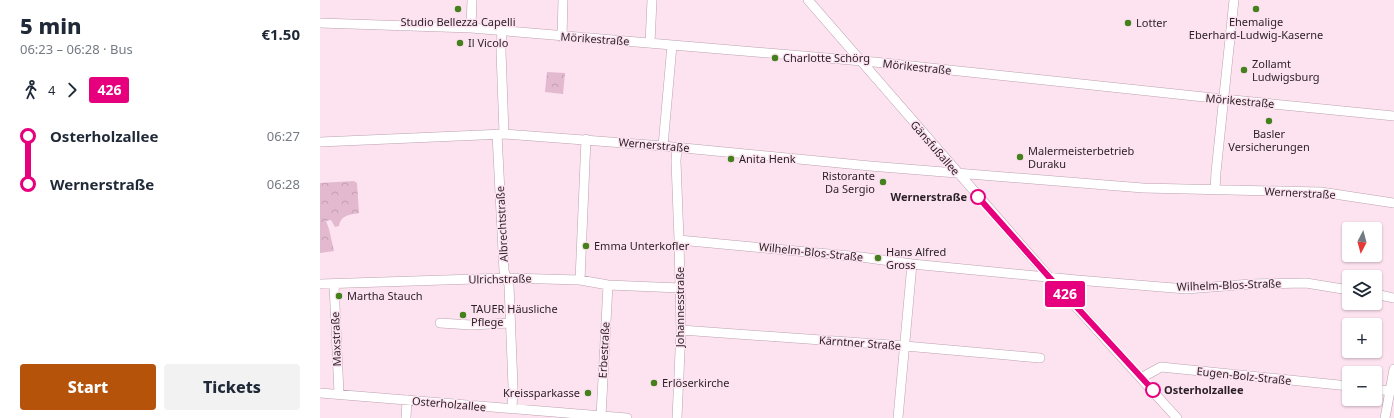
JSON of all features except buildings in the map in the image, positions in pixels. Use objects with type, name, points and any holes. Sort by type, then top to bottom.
[{"type":"street","points":[[471,28],[472,0]]},
{"type":"street","points":[[562,37],[563,0]]},
{"type":"street","points":[[650,43],[652,0]]},
{"type":"street","name":"Gänsfußallee","points":[[808,0],[957,173],[1177,418]]},
{"type":"street","points":[[1215,190],[1234,0]]},
{"type":"street","name":"Mörikestraße","points":[[320,22],[471,28],[562,37],[650,43],[862,62],[1394,116]]},
{"type":"street","name":"Albrechtstraße","points":[[502,31],[501,211],[504,271],[509,285],[513,387],[512,409]]},
{"type":"street","points":[[663,146],[672,45]]},
{"type":"street","name":"Wernerstraße","points":[[320,142],[501,134],[586,139],[957,173],[1143,188],[1321,192],[1394,203]]},
{"type":"street","points":[[580,280],[586,139]]},
{"type":"street","name":"Johannesstraße","points":[[677,147],[676,161],[681,330],[677,418]]},
{"type":"street","name":"Wilhelm-Blos-Straße","points":[[679,240],[861,257],[912,264],[1186,289],[1251,284],[1306,283],[1342,289]]},
{"type":"street","points":[[898,418],[912,264]]},
{"type":"street","name":"Ulrichstraße","points":[[320,284],[506,278],[580,280],[608,285],[680,288]]},
{"type":"street","name":"Maxstraße","points":[[334,284],[339,394]]},
{"type":"street","name":"Erbestraße","points":[[601,416],[608,285]]},
{"type":"street","points":[[1382,295],[1394,298]]},
{"type":"street","points":[[440,323],[471,325],[510,323]]},
{"type":"street","name":"Kärntner Straße","points":[[681,330],[905,346],[1040,358]]},
{"type":"street","name":"Eugen-Bolz-Straße","points":[[1141,378],[1161,367],[1342,385]]},
{"type":"street","points":[[1385,418],[1394,369]]},
{"type":"street","points":[[1382,390],[1390,391]]},
{"type":"street","name":"Osterholzallee","points":[[320,393],[512,409],[554,415],[627,418]]},
{"type":"street","points":[[406,418],[407,400]]},
{"type":"green space","points":[[547,72],[565,73],[563,94],[545,92]]},
{"type":"green space","points":[[354,181],[357,183],[359,213],[346,216],[340,222],[339,226],[335,227],[331,220],[326,221],[334,251],[320,253],[320,183]]},
{"type":"bus line","name":"426","points":[[978,197],[1115,350],[1153,390]]},
{"type":"place","name":"Studio Bellezza Capelli","points":[[458,9]]},
{"type":"place","name":"Ehemalige Eberhard-Ludwig-Kaserne","points":[[1256,9]]},
{"type":"place","name":"Lotter","points":[[1128,23]]},
{"type":"place","name":"Il Vicolo","points":[[460,43]]},
{"type":"place","name":"Charlotte Schörg","points":[[775,58]]},
{"type":"place","name":"Zollamt Ludwigsburg","points":[[1244,70]]},
{"type":"place","name":"Basler Versicherungen","points":[[1269,121]]},
{"type":"place","name":"Malermeisterbetrieb Duraku","points":[[1020,157]]},
{"type":"place","name":"Anita Henk","points":[[731,159]]},
{"type":"place","name":"Ristorante Da Sergio","points":[[883,182]]},
{"type":"place","name":"Wernerstraße","points":[[978,197]]},
{"type":"place","name":"Emma Unterkofler","points":[[586,246]]},
{"type":"place","name":"Hans Alfred Gross","points":[[878,258]]},
{"type":"place","name":"Martha Stauch","points":[[339,296]]},
{"type":"place","name":"TAUER Häusliche Pflege","points":[[463,315]]},
{"type":"place","name":"Erlöserkirche","points":[[654,383]]},
{"type":"place","name":"Osterholzallee","points":[[1153,390]]},
{"type":"place","name":"Kreissparkasse","points":[[588,393]]}]
